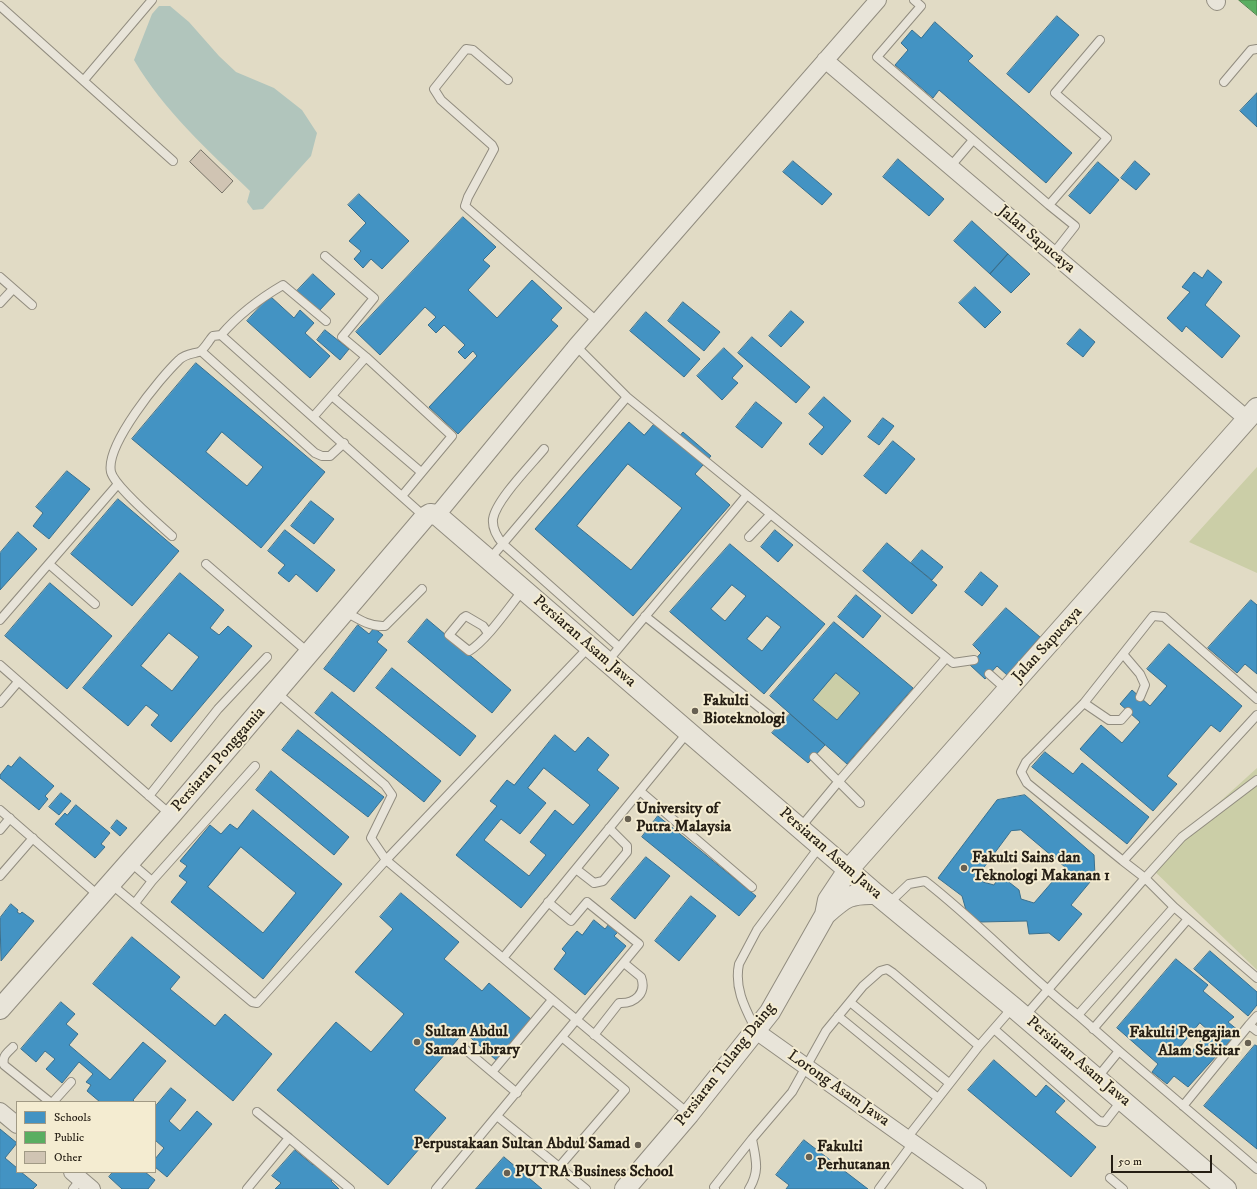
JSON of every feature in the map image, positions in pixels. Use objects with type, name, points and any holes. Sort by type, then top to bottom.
[{"type":"street","points":[[431,516],[576,346],[878,0]]},
{"type":"street","name":"Jalan Sapucaya","points":[[825,60],[1053,254],[1252,417],[848,870]]},
{"type":"street","name":"Persiaran Asam Jawa","points":[[431,516],[489,560],[589,646],[613,654],[688,732],[882,899],[1122,1100],[1218,1185]]},
{"type":"street","name":"Persiaran Ponggamia","points":[[0,1010],[431,516]]},
{"type":"street","name":"Persiaran Tulang Daing","points":[[624,1189],[688,1114],[770,1012],[825,915],[828,900],[848,870]]},
{"type":"street","points":[[825,915],[844,898],[856,894],[882,899]]},
{"type":"street","name":"Lorong Asam Jawa","points":[[756,1031],[978,1189]]},
{"type":"street","points":[[0,1111],[16,1124]]},
{"type":"lane","points":[[84,80],[152,0]]},
{"type":"lane","points":[[914,0],[921,6],[877,57],[1075,226],[1053,254]]},
{"type":"lane","points":[[0,6],[173,160]]},
{"type":"lane","points":[[1049,205],[1107,138],[1055,93],[1100,40]]},
{"type":"lane","points":[[508,80],[473,50],[466,49],[434,89],[441,100],[492,144],[494,149],[468,197],[465,206],[598,322]]},
{"type":"lane","points":[[1224,82],[1251,50],[1257,49]]},
{"type":"lane","points":[[950,167],[973,140]]},
{"type":"lane","points":[[325,256],[374,298],[342,337],[452,436],[402,496]]},
{"type":"lane","points":[[0,277],[32,305]]},
{"type":"lane","points":[[172,536],[118,484],[111,473],[111,459],[116,444],[158,383],[181,358],[201,351],[213,336],[221,335],[236,317],[256,301],[284,285],[326,321]]},
{"type":"lane","points":[[0,303],[13,289]]},
{"type":"lane","points":[[221,335],[314,416],[402,496],[431,516]]},
{"type":"lane","points":[[576,346],[627,397],[946,658],[953,663],[974,660]]},
{"type":"lane","points":[[201,351],[315,453],[322,456],[330,456],[344,443]]},
{"type":"lane","points":[[314,416],[366,357]]},
{"type":"lane","points":[[332,396],[421,472]]},
{"type":"lane","points":[[489,560],[627,397]]},
{"type":"lane","points":[[544,449],[497,506],[493,520],[495,534],[503,544],[613,654],[747,495]]},
{"type":"lane","points":[[0,620],[118,484]]},
{"type":"lane","points":[[750,537],[770,515]]},
{"type":"lane","points":[[49,564],[95,604]]},
{"type":"lane","points":[[206,564],[310,654]]},
{"type":"lane","points":[[346,612],[364,622],[378,627],[385,626],[422,589]]},
{"type":"lane","points":[[488,633],[482,626],[466,616],[449,635],[469,651],[475,648],[488,633],[523,589]]},
{"type":"lane","points":[[646,616],[780,724]]},
{"type":"lane","points":[[1257,699],[1164,617],[1153,616],[1084,703],[1026,762],[1021,772],[1027,783],[1145,878],[1174,908],[1257,978]]},
{"type":"lane","points":[[0,810],[33,838],[105,890],[135,904],[252,1002],[257,1003],[386,860],[589,646]]},
{"type":"lane","points":[[1123,654],[1140,674],[1145,686],[1140,697]]},
{"type":"lane","points":[[149,796],[218,709],[267,657]]},
{"type":"lane","points":[[800,828],[839,780],[946,658]]},
{"type":"lane","points":[[0,665],[171,815]]},
{"type":"lane","points":[[989,674],[1008,691]]},
{"type":"lane","points":[[0,703],[18,682]]},
{"type":"lane","points":[[277,693],[385,785],[392,795],[371,838],[386,860],[688,1114]]},
{"type":"lane","points":[[1084,703],[1109,720],[1121,720],[1128,712]]},
{"type":"lane","points":[[1123,861],[1257,715]]},
{"type":"lane","points":[[503,958],[688,732]]},
{"type":"lane","points":[[814,757],[839,780],[860,803]]},
{"type":"lane","points":[[135,904],[152,881],[255,766]]},
{"type":"lane","points":[[879,1189],[938,1098],[994,1029],[1046,990],[1182,837],[1257,780]]},
{"type":"lane","points":[[640,791],[752,887]]},
{"type":"lane","points":[[0,830],[10,818]]},
{"type":"lane","points":[[576,869],[594,883],[603,881],[627,852],[627,846],[609,828]]},
{"type":"lane","points":[[0,876],[33,838]]},
{"type":"lane","points":[[756,1031],[740,997],[739,964],[757,930],[820,846]]},
{"type":"lane","points":[[129,862],[152,881]]},
{"type":"lane","points":[[882,899],[909,884],[925,881],[952,902],[1046,990],[1078,1015],[1257,1169]]},
{"type":"lane","points":[[436,1189],[563,1038],[639,944],[587,902],[571,921],[548,902]]},
{"type":"lane","points":[[1078,1015],[1174,908]]},
{"type":"lane","points":[[1093,1029],[1188,919]]},
{"type":"lane","points":[[594,1035],[620,1003],[631,1002],[636,999],[642,991],[641,977],[624,962]]},
{"type":"lane","points":[[715,1189],[714,1187],[792,1092],[826,1031],[863,986],[880,972],[887,970],[979,1046]]},
{"type":"lane","points":[[492,1072],[552,1000]]},
{"type":"lane","points":[[850,1002],[949,1083]]},
{"type":"lane","points":[[838,1016],[938,1098]]},
{"type":"lane","points":[[1183,1106],[1257,1016]]},
{"type":"lane","points":[[1249,1024],[1257,1031]]},
{"type":"lane","points":[[994,1029],[1099,1121],[1105,1122],[1122,1100]]},
{"type":"lane","points":[[559,1167],[625,1090],[563,1038]]},
{"type":"lane","points":[[13,1047],[5,1054],[2,1067],[49,1101]]},
{"type":"lane","points":[[466,1050],[517,1093]]},
{"type":"lane","points":[[1096,1078],[1119,1051]]},
{"type":"lane","points":[[54,1101],[70,1082]]},
{"type":"lane","points":[[258,1112],[350,1189]]},
{"type":"lane","points":[[497,1116],[586,1189]]},
{"type":"lane","points":[[247,1189],[289,1138]]},
{"type":"lane","points":[[749,1189],[756,1177],[755,1156],[752,1140]]},
{"type":"lane","points":[[1110,1178],[1123,1189]]},
{"type":"green space","points":[[1257,467],[1257,573],[1189,542]]},
{"type":"green space","points":[[836,673],[860,693],[837,720],[813,700]]},
{"type":"green space","points":[[1257,768],[1257,970],[1149,866]]},
{"type":"shaded area","points":[[159,6],[170,6],[189,22],[219,56],[236,72],[274,88],[302,110],[317,133],[311,156],[263,209],[253,210],[247,202],[250,191],[173,113],[146,79],[134,60],[152,14]]},
{"type":"building: Schools","points":[[1057,16],[1079,35],[1029,93],[1007,74]]},
{"type":"building: Schools","points":[[935,22],[973,56],[968,61],[1072,153],[1046,183],[939,90],[933,98],[895,65],[908,50],[901,43],[912,30],[921,38]]},
{"type":"building: Schools","points":[[1257,93],[1257,127],[1240,111]]},
{"type":"building: Schools","points":[[898,159],[944,199],[929,216],[883,177]]},
{"type":"building: Schools","points":[[793,161],[832,194],[822,205],[783,172]]},
{"type":"building: Schools","points":[[1135,161],[1150,174],[1136,190],[1121,178]]},
{"type":"building: Schools","points":[[1098,162],[1119,180],[1090,214],[1069,196]]},
{"type":"building: Schools","points":[[359,194],[409,241],[382,269],[371,259],[363,268],[354,259],[361,251],[349,241],[366,223],[348,205]]},
{"type":"building: Schools","points":[[463,217],[496,247],[483,260],[490,266],[468,290],[497,318],[532,280],[562,308],[551,320],[558,326],[458,434],[429,407],[477,356],[473,351],[465,359],[458,352],[465,345],[444,325],[436,333],[428,325],[436,317],[425,307],[380,355],[356,332]]},
{"type":"building: Schools","points":[[972,221],[1008,254],[990,274],[954,241]]},
{"type":"building: Schools","points":[[1008,254],[1030,274],[1011,293],[990,274]]},
{"type":"building: Schools","points":[[1208,270],[1222,282],[1205,305],[1240,336],[1222,358],[1186,326],[1182,332],[1167,318],[1190,292],[1182,287],[1194,272],[1202,278]]},
{"type":"building: Schools","points":[[313,274],[335,294],[318,312],[296,292]]},
{"type":"building: Schools","points":[[975,287],[1001,312],[985,328],[959,303]]},
{"type":"building: Schools","points":[[270,296],[294,318],[300,310],[314,323],[305,333],[330,356],[310,378],[247,321]]},
{"type":"building: Schools","points":[[683,302],[720,332],[704,351],[668,321]]},
{"type":"building: Schools","points":[[791,311],[804,322],[781,347],[769,336]]},
{"type":"building: Schools","points":[[646,312],[700,359],[684,377],[630,331]]},
{"type":"building: Schools","points":[[1080,329],[1095,342],[1083,357],[1067,344]]},
{"type":"building: Schools","points":[[325,330],[349,349],[340,360],[317,340]]},
{"type":"building: Schools","points":[[752,337],[810,387],[796,403],[738,353]]},
{"type":"building: Schools","points":[[724,348],[743,366],[732,378],[738,383],[722,400],[697,376]]},
{"type":"building: Schools","points":[[196,363],[325,472],[261,548],[132,439]],"holes":[[[222,432],[263,467],[247,486],[206,452]]]},
{"type":"building: Schools","points":[[824,397],[851,421],[822,455],[809,444],[824,427],[809,414]]},
{"type":"building: Schools","points":[[756,402],[782,423],[762,448],[736,427]]},
{"type":"building: Schools","points":[[883,418],[894,426],[879,445],[868,437]]},
{"type":"building: Schools","points":[[657,421],[677,439],[683,432],[711,456],[695,474],[730,505],[633,616],[535,529],[629,422],[644,435]],"holes":[[[628,464],[682,508],[631,570],[577,526]]]},
{"type":"building: Schools","points":[[893,441],[915,459],[886,494],[864,476]]},
{"type":"building: Schools","points":[[67,471],[90,489],[49,539],[33,526],[43,513],[36,507]]},
{"type":"building: Schools","points":[[118,499],[179,551],[132,606],[71,554]]},
{"type":"building: Schools","points":[[311,501],[334,519],[314,544],[291,526]]},
{"type":"building: Schools","points":[[285,530],[335,570],[317,592],[296,574],[289,582],[278,573],[285,565],[268,551]]},
{"type":"building: Schools","points":[[775,530],[793,545],[778,562],[761,547]]},
{"type":"building: Schools","points":[[18,532],[37,549],[0,590],[0,553]]},
{"type":"building: Schools","points":[[887,543],[937,585],[912,614],[863,571]]},
{"type":"building: Schools","points":[[730,544],[825,624],[764,694],[670,612]],"holes":[[[732,585],[746,596],[725,621],[711,609]],[[767,616],[781,627],[762,651],[747,639]]]},
{"type":"building: Schools","points":[[922,550],[943,567],[932,580],[911,563]]},
{"type":"building: Schools","points":[[981,572],[998,586],[982,606],[965,592]]},
{"type":"building: Schools","points":[[180,573],[224,610],[210,628],[219,635],[228,626],[252,646],[171,742],[151,725],[159,715],[146,705],[128,726],[83,688]],"holes":[[[169,633],[199,657],[172,691],[141,666]]]},
{"type":"building: Schools","points":[[50,583],[112,636],[67,689],[5,636]]},
{"type":"building: Schools","points":[[856,595],[881,616],[863,638],[838,617]]},
{"type":"building: Schools","points":[[1251,600],[1257,605],[1257,674],[1245,664],[1237,673],[1208,648]]},
{"type":"building: Schools","points":[[1006,608],[1040,637],[1007,675],[997,666],[985,679],[970,665],[981,653],[973,645]]},
{"type":"building: Schools","points":[[427,619],[511,690],[492,713],[408,642]]},
{"type":"building: Schools","points":[[834,622],[913,688],[847,764],[770,696]],"holes":[[[836,673],[860,693],[837,720],[813,700]]]},
{"type":"building: Schools","points":[[358,625],[369,634],[374,628],[383,635],[377,642],[387,650],[354,692],[324,669]]},
{"type":"building: Schools","points":[[1169,644],[1242,706],[1220,732],[1211,725],[1167,776],[1177,784],[1153,811],[1080,749],[1101,725],[1122,743],[1140,722],[1120,704],[1132,690],[1150,706],[1167,686],[1147,669]]},
{"type":"building: Schools","points":[[392,668],[476,736],[460,756],[376,688]]},
{"type":"building: Schools","points":[[332,692],[441,781],[424,802],[315,713]]},
{"type":"building: Schools","points":[[790,714],[825,745],[808,763],[772,733]]},
{"type":"building: Schools","points":[[298,730],[384,797],[368,817],[282,750]]},
{"type":"building: Schools","points":[[555,735],[575,752],[588,737],[609,755],[597,770],[619,788],[521,908],[456,855],[497,806],[490,801],[507,780],[514,785]],"holes":[[[544,768],[590,805],[573,825],[555,810],[530,842],[546,855],[529,876],[484,840],[501,819],[520,834],[546,803],[528,788]]]},
{"type":"building: Schools","points":[[1045,752],[1073,774],[1082,763],[1149,817],[1127,844],[1032,767]]},
{"type":"building: Schools","points":[[20,757],[54,786],[45,796],[48,799],[39,810],[0,778],[0,775],[8,765],[11,767]]},
{"type":"building: Schools","points":[[271,771],[349,837],[334,855],[256,790]]},
{"type":"building: Schools","points":[[61,793],[71,801],[59,815],[49,807]]},
{"type":"building: Schools","name":"Fakulti Sains dan Teknologi Makanan 1","points":[[1025,795],[1094,855],[1095,876],[1071,905],[1082,914],[1059,941],[1049,933],[1029,934],[1027,921],[980,922],[966,910],[962,896],[938,878],[997,800]],"holes":[[[1021,830],[1065,867],[1034,903],[1021,899],[1019,890],[1000,875],[994,885],[983,882],[982,870],[1011,831]]]},
{"type":"building: Schools","points":[[76,805],[110,833],[101,844],[105,847],[95,858],[55,824],[65,813],[67,815]]},
{"type":"building: Schools","points":[[253,810],[342,884],[263,979],[171,902],[187,882],[179,876],[187,866],[180,861],[210,825],[221,834],[230,824],[237,829]],"holes":[[[241,847],[296,893],[263,933],[208,887]]]},
{"type":"building: Schools","points":[[658,816],[756,896],[739,916],[642,837]]},
{"type":"building: Schools","points":[[117,820],[127,828],[120,836],[111,828]]},
{"type":"building: Schools","points":[[646,857],[670,876],[635,919],[611,899]]},
{"type":"building: Schools","name":"Sultan Abdul Samad Library","points":[[401,893],[459,942],[444,959],[482,991],[489,983],[531,1019],[496,1060],[464,1032],[414,1090],[446,1118],[388,1185],[277,1090],[336,1022],[371,1052],[404,1014],[355,972],[393,929],[380,917]]},
{"type":"building: Schools","points":[[691,896],[716,916],[679,961],[655,941]]},
{"type":"building: Schools","points":[[11,904],[18,910],[17,912],[20,914],[22,912],[34,921],[1,961],[0,918]]},
{"type":"building: Schools","points":[[594,920],[605,929],[609,924],[618,932],[614,936],[626,946],[585,995],[554,969],[566,953],[562,949],[577,931],[582,935]]},
{"type":"building: Schools","points":[[132,937],[180,977],[170,989],[215,1026],[225,1014],[272,1054],[233,1101],[93,984]]},
{"type":"building: Schools","points":[[1210,951],[1257,992],[1257,1005],[1248,1016],[1194,969]]},
{"type":"building: Schools","points":[[1176,959],[1208,985],[1203,991],[1234,1017],[1228,1022],[1239,1031],[1188,1087],[1174,1076],[1167,1084],[1152,1072],[1158,1064],[1117,1028]],"holes":[[[1200,1023],[1209,1031],[1187,1057],[1178,1050]]]},
{"type":"building: Schools","points":[[61,1002],[75,1014],[66,1024],[78,1034],[69,1045],[110,1080],[143,1042],[166,1061],[133,1100],[134,1101],[99,1101],[87,1091],[91,1085],[86,1082],[93,1074],[79,1062],[62,1083],[46,1069],[55,1059],[45,1051],[36,1062],[21,1049]]},
{"type":"building: Schools","points":[[1255,1045],[1257,1046],[1257,1149],[1204,1106]]},
{"type":"building: Schools","points":[[994,1060],[1036,1097],[1046,1085],[1065,1101],[1055,1112],[1096,1147],[1071,1177],[968,1090]]},
{"type":"building: Schools","points":[[171,1088],[186,1100],[169,1121],[180,1131],[197,1111],[212,1124],[167,1177],[156,1168],[156,1158],[164,1148],[156,1141],[156,1106]]},
{"type":"building: Schools","points":[[0,1129],[16,1142],[5,1158],[16,1167],[16,1173],[22,1173],[37,1185],[33,1189],[0,1189]]},
{"type":"building: Schools","name":"Fakulti Perhutanan","points":[[804,1140],[868,1189],[786,1189],[789,1185],[776,1175]]},
{"type":"building: Schools","points":[[295,1150],[313,1165],[317,1161],[335,1176],[331,1181],[339,1189],[275,1189],[281,1183],[272,1176]]},
{"type":"building: Schools","name":"PUTRA Business School","points":[[504,1157],[542,1189],[476,1189]]},
{"type":"building: Schools","points":[[112,1173],[146,1173],[155,1180],[148,1189],[122,1189],[109,1177]]},
{"type":"building: Public","points":[[1239,0],[1257,0],[1257,15]]},
{"type":"building: Other","points":[[201,150],[233,181],[222,193],[190,162]]},
{"type":"place","name":"Fakulti Bioteknologi","points":[[695,711]]},
{"type":"place","name":"University of Putra Malaysia","points":[[628,819]]},
{"type":"place","name":"Fakulti Sains dan Teknologi Makanan 1","points":[[964,868]]},
{"type":"place","name":"Sultan Abdul Samad Library","points":[[417,1042]]},
{"type":"place","name":"Fakulti Pengajian Alam Sekitar","points":[[1248,1043]]},
{"type":"place","name":"Perpustakaan Sultan Abdul Samad","points":[[638,1145]]},
{"type":"place","name":"Fakulti Perhutanan","points":[[809,1157]]},
{"type":"place","name":"PUTRA Business School","points":[[507,1173]]}]
